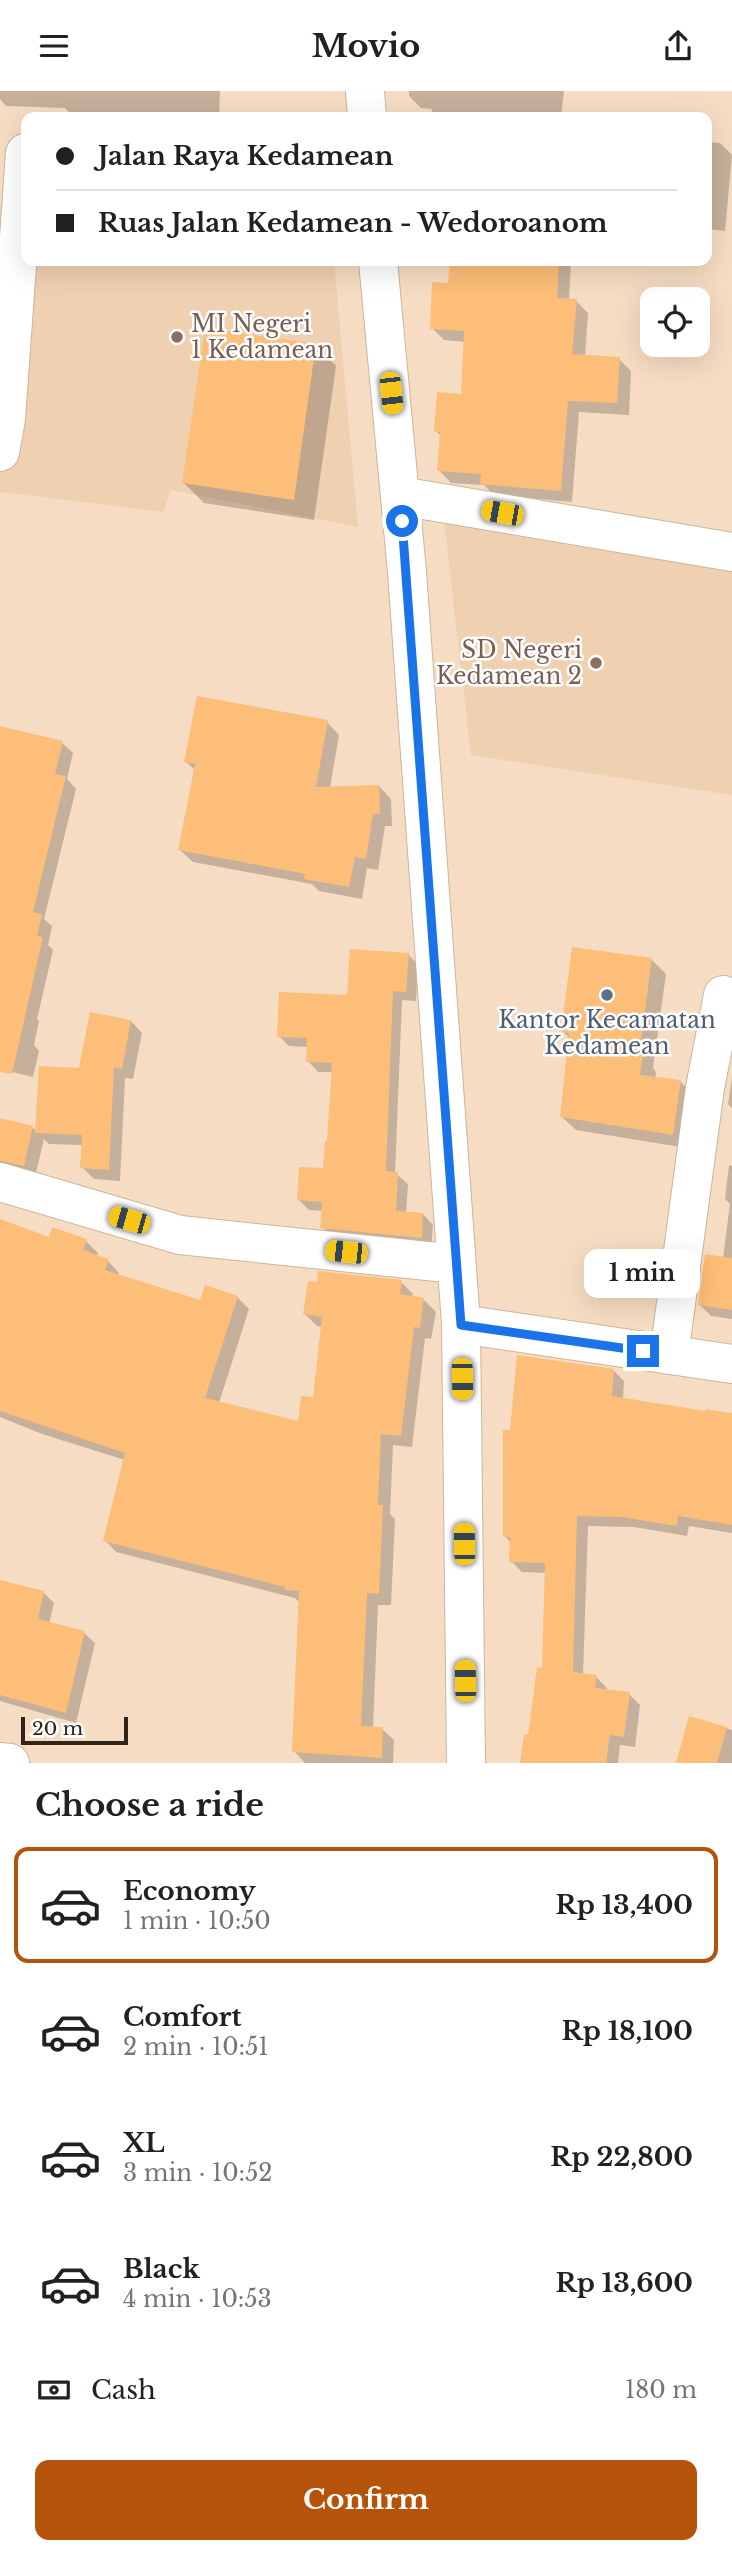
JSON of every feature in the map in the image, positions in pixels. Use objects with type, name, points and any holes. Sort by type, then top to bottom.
[{"type":"main road","points":[[365,91],[367,112]]},
{"type":"main road","points":[[0,452],[6,419],[17,151]]},
{"type":"main road","points":[[378,266],[400,496],[461,1325],[466,1763]]},
{"type":"main road","points":[[400,496],[732,552]]},
{"type":"main road","points":[[669,1355],[705,1088],[723,995]]},
{"type":"main road","points":[[0,1182],[180,1235],[456,1264]]},
{"type":"main road","points":[[461,1325],[732,1364]]},
{"type":"main road","points":[[0,1762],[10,1763]]},
{"type":"shaded area","name":"MI Negeri 1 Kedamean","points":[[25,266],[334,266],[358,527],[171,490],[163,512],[0,492],[0,414]]},
{"type":"shaded area","name":"SD Negeri Kedamean 2","points":[[444,520],[732,571],[732,795],[471,755]]},
{"type":"building","points":[[450,266],[559,266],[557,298],[577,299],[572,354],[620,357],[617,403],[568,401],[561,491],[480,484],[481,474],[437,471],[440,432],[434,432],[437,392],[461,394],[464,331],[430,329],[432,282],[448,283]]},
{"type":"building","points":[[205,328],[316,344],[294,500],[182,483]]},
{"type":"building","points":[[197,696],[328,720],[316,787],[379,785],[380,814],[373,814],[366,859],[355,857],[349,887],[304,879],[305,874],[178,850],[195,764],[184,762]]},
{"type":"building","points":[[0,726],[63,741],[55,774],[66,776],[33,912],[42,914],[37,936],[43,937],[12,1074],[0,1072]]},
{"type":"building","points":[[572,947],[652,958],[639,1055],[643,1056],[640,1075],[681,1080],[673,1135],[560,1117],[569,1033],[561,1032]]},
{"type":"building","points":[[350,949],[409,953],[406,992],[393,991],[386,1171],[398,1172],[396,1211],[423,1213],[422,1238],[320,1228],[322,1202],[297,1200],[299,1167],[323,1168],[332,1063],[306,1062],[307,1038],[277,1037],[279,992],[347,995]]},
{"type":"building","points":[[90,1012],[131,1020],[122,1069],[114,1067],[109,1170],[80,1168],[82,1135],[35,1133],[39,1066],[79,1068]]},
{"type":"building","points":[[0,1118],[33,1126],[24,1166],[0,1161]]},
{"type":"building","points":[[0,1219],[49,1237],[52,1227],[87,1239],[83,1250],[109,1259],[105,1270],[200,1300],[205,1285],[238,1296],[205,1398],[298,1421],[301,1396],[313,1397],[322,1317],[303,1314],[308,1281],[317,1282],[318,1271],[402,1280],[400,1294],[424,1298],[420,1328],[414,1327],[401,1436],[381,1434],[378,1505],[383,1505],[379,1594],[367,1593],[361,1726],[383,1727],[382,1758],[292,1752],[299,1591],[285,1590],[285,1587],[103,1541],[125,1453],[0,1411]]},
{"type":"building","points":[[705,1254],[732,1258],[732,1310],[698,1305]]},
{"type":"building","points":[[517,1355],[614,1369],[612,1396],[732,1413],[732,1525],[678,1516],[677,1526],[622,1517],[577,1516],[573,1672],[597,1675],[595,1688],[630,1692],[624,1737],[610,1735],[606,1763],[520,1763],[524,1734],[528,1735],[537,1667],[542,1668],[545,1563],[509,1562],[510,1537],[503,1537],[503,1430],[510,1430]]},
{"type":"building","points":[[0,1580],[44,1591],[38,1619],[85,1631],[66,1713],[0,1695]]},
{"type":"building","points":[[689,1716],[727,1727],[717,1763],[676,1763]]},
{"type":"place","name":"MI Negeri 1 Kedamean","points":[[177,337]]},
{"type":"place","name":"SD Negeri Kedamean 2","points":[[596,663]]},
{"type":"place","name":"Kantor Kecamatan Kedamean","points":[[607,995]]},
{"type":"route","points":[[402,521],[461,1325],[643,1351]]}]
